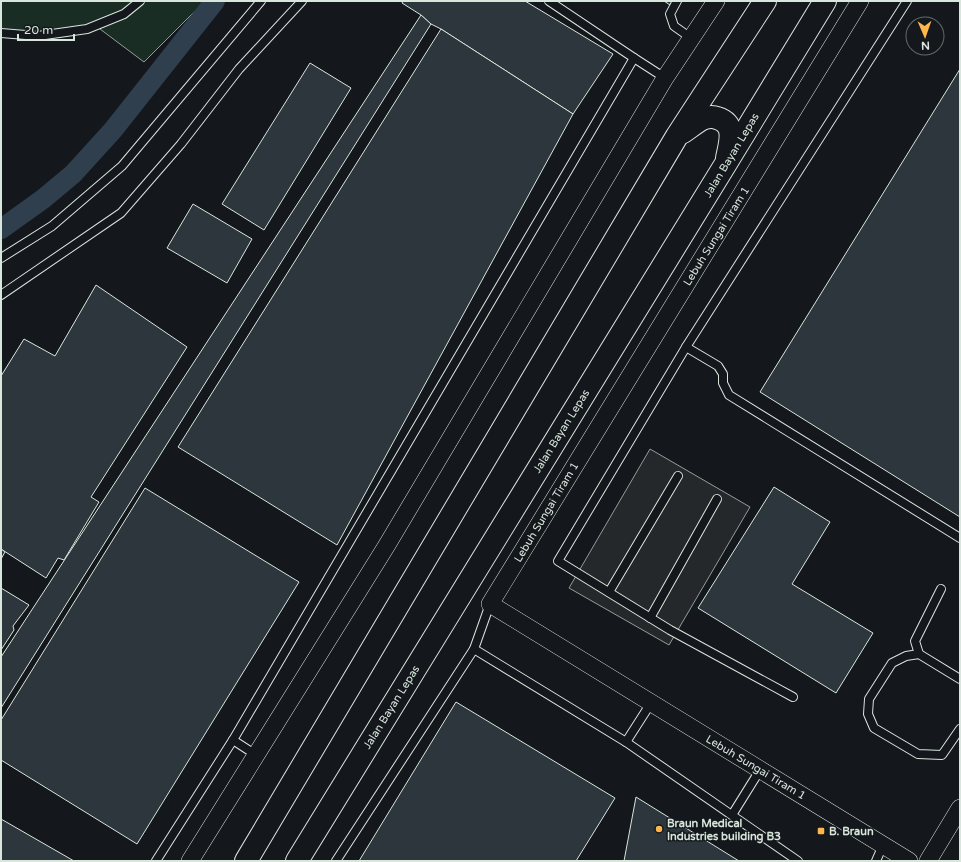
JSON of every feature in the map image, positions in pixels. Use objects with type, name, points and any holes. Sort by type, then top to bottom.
[{"type":"highway","points":[[246,861],[678,136],[765,1]]},
{"type":"highway","name":"Jalan Bayan Lepas","points":[[297,861],[825,1]]},
{"type":"highway","points":[[678,136],[702,119],[708,117],[723,120],[728,125],[731,132],[725,165]]},
{"type":"street","points":[[190,861],[387,545],[665,78],[716,1]]},
{"type":"street","name":"Lebuh Sungai Tiram 1","points":[[860,1],[490,604],[909,861]]},
{"type":"street","points":[[928,861],[960,808]]},
{"type":"lane","points":[[1,33],[38,36],[87,29],[124,14],[140,1]]},
{"type":"lane","points":[[1,258],[52,226],[122,166],[261,1]]},
{"type":"lane","points":[[1,295],[121,213],[181,144],[239,69],[302,1]]},
{"type":"lane","points":[[549,1],[665,78]]},
{"type":"lane","points":[[677,1],[670,14],[674,26],[691,38]]},
{"type":"lane","points":[[793,697],[670,630],[558,562],[686,347],[907,1]]},
{"type":"lane","points":[[156,861],[233,740],[634,58]]},
{"type":"lane","points":[[686,347],[718,366],[723,374],[723,383],[729,395],[960,538]]},
{"type":"lane","points":[[609,592],[678,476]]},
{"type":"lane","points":[[650,618],[717,499]]},
{"type":"lane","points":[[919,654],[915,641],[941,590]]},
{"type":"lane","points":[[336,861],[474,649],[490,604]]},
{"type":"lane","points":[[474,649],[626,742],[798,861]]},
{"type":"lane","points":[[960,679],[919,654],[906,656],[892,663],[870,699],[868,714],[874,728],[918,754],[942,755],[960,729]]},
{"type":"lane","points":[[626,742],[651,703]]},
{"type":"lane","points":[[233,740],[256,755]]},
{"type":"lane","points":[[732,815],[760,770]]},
{"type":"lane","points":[[876,861],[883,845]]},
{"type":"green space","points":[[1,1],[205,1],[144,62],[96,26],[35,37],[1,29]]},
{"type":"shaded area","points":[[650,449],[750,507],[669,645],[569,588]]},
{"type":"building","points":[[403,1],[525,1],[613,54],[573,114],[431,24],[421,15],[402,3]]},
{"type":"building","points":[[664,1],[673,1],[670,5]]},
{"type":"building","points":[[421,15],[431,24],[1,708],[1,657]]},
{"type":"building","points":[[441,29],[573,114],[337,545],[178,447]]},
{"type":"building","points":[[310,63],[351,88],[264,230],[222,204]]},
{"type":"building","points":[[960,69],[960,517],[760,392]]},
{"type":"building","points":[[193,204],[252,239],[227,283],[167,248]]},
{"type":"building","points":[[96,285],[187,347],[91,497],[99,502],[64,560],[58,558],[46,578],[1,549],[1,376],[24,339],[55,356]]},
{"type":"building","points":[[774,487],[830,522],[792,584],[873,633],[836,693],[698,608]]},
{"type":"building","points":[[145,488],[299,582],[137,844],[1,760],[1,720]]},
{"type":"building","points":[[1,549],[5,552],[1,559]]},
{"type":"building","points":[[1,588],[29,605],[13,626],[14,630],[1,650]]},
{"type":"building","points":[[456,702],[615,798],[576,861],[359,861]]},
{"type":"building","name":"Braun Medical Industries building B3","points":[[636,797],[739,861],[624,861]]},
{"type":"building","points":[[1,819],[74,861],[1,861]]},
{"type":"waterway","points":[[1,229],[43,199],[73,174],[113,130],[215,1]]},
{"type":"place","name":"Braun Medical Industries building B3","points":[[659,829]]},
{"type":"place","name":"B. Braun","points":[[821,831]]}]
